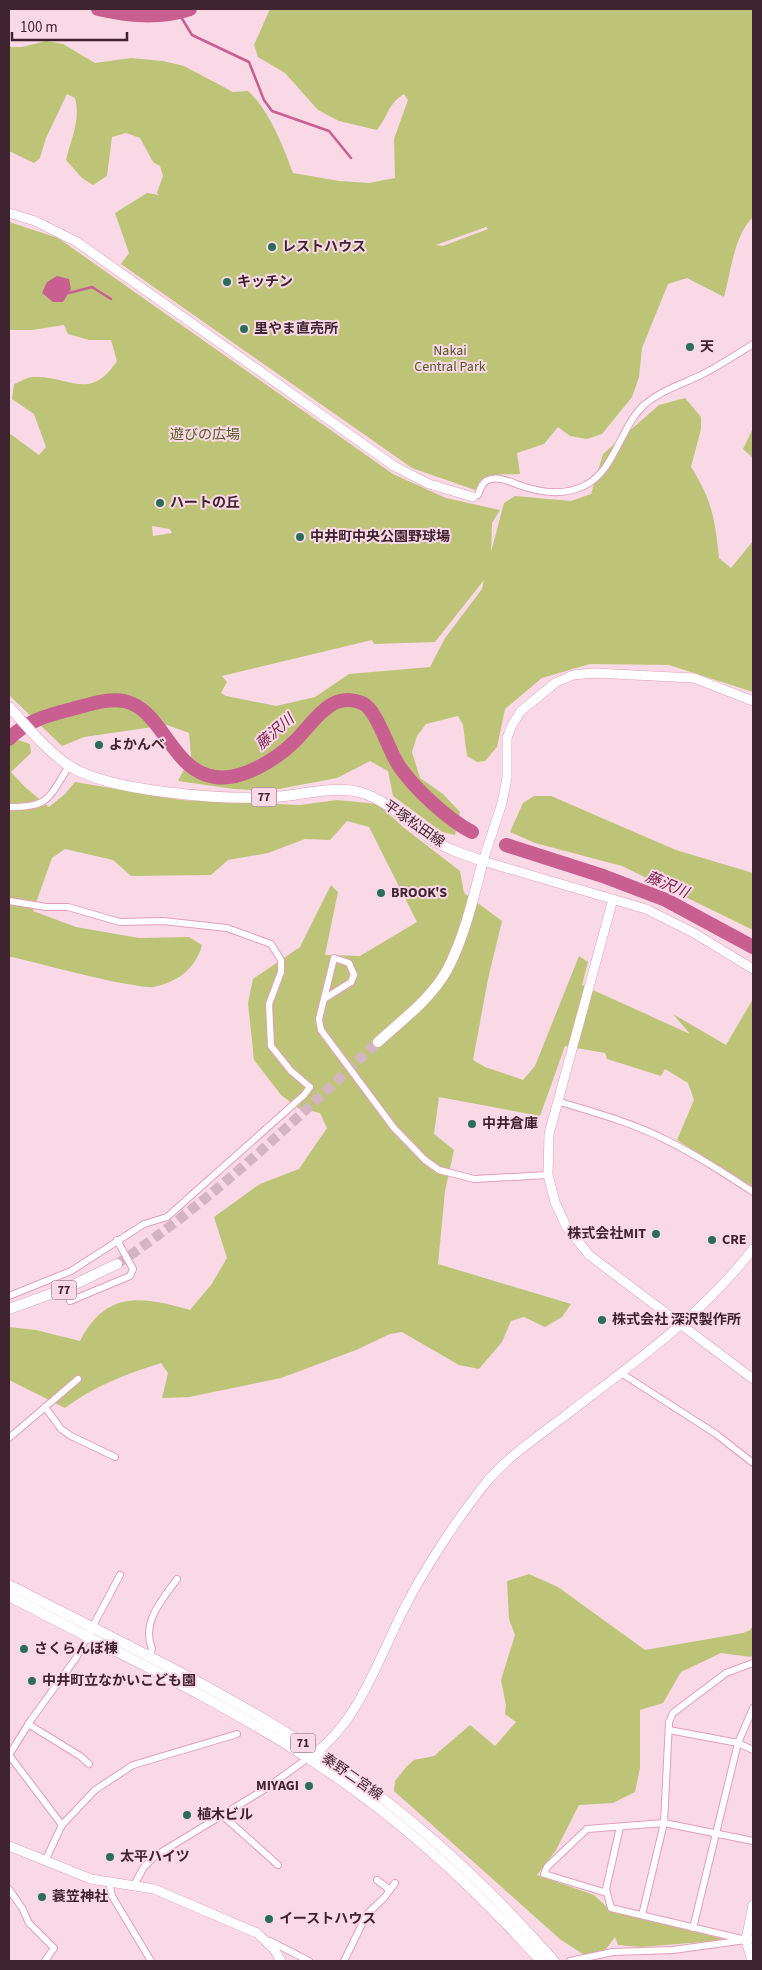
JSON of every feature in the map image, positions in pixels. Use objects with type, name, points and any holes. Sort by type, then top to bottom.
[{"type":"main road","name":"平塚松田線","points":[[9,707],[69,766],[90,777],[118,785],[224,796],[273,797],[331,790],[357,792],[378,799],[397,810],[433,840],[458,853],[483,861]]},
{"type":"main road","points":[[378,1042],[427,997],[446,971],[464,931],[483,861]]},
{"type":"main road","name":"77","points":[[9,1309],[67,1288],[118,1264]]},
{"type":"main road","name":"秦野二宮線","points":[[9,1585],[233,1713],[312,1755],[387,1814],[440,1859],[481,1897],[541,1961]]},
{"type":"main road","name":"秦野二宮線","points":[[9,1596],[148,1658],[240,1706],[392,1806],[487,1889],[554,1961]]},
{"type":"street","points":[[9,213],[35,221],[78,242],[394,466],[429,484],[473,496],[478,495],[484,483],[490,479],[499,478],[525,487],[548,492],[566,491],[587,484],[604,470],[627,426],[644,406],[663,392],[702,375],[753,344]]},
{"type":"street","points":[[753,701],[694,678],[594,673],[573,675],[555,683],[521,711],[506,738],[507,778],[502,803],[483,861],[646,909],[672,921],[753,969]]},
{"type":"street","points":[[9,807],[29,807],[45,802],[69,766]]},
{"type":"street","points":[[612,900],[549,1134],[548,1175],[555,1202],[566,1226],[589,1255],[753,1379]]},
{"type":"street","points":[[9,901],[46,907],[68,907],[120,922],[163,922],[227,928],[271,944],[281,960],[281,972],[269,1004],[271,1046],[291,1071],[310,1087],[304,1095],[167,1217],[144,1224],[71,1271],[9,1296]]},
{"type":"street","points":[[324,999],[351,982],[354,975],[349,963],[334,958],[318,1019],[320,1030],[368,1090],[394,1128],[425,1160],[440,1170],[474,1179],[548,1175]]},
{"type":"street","points":[[558,1102],[611,1117],[662,1138],[708,1162],[753,1192]]},
{"type":"street","points":[[70,1301],[130,1276],[133,1269],[117,1240]]},
{"type":"street","points":[[134,1885],[144,1867],[155,1856],[222,1815],[312,1755],[353,1710],[370,1683],[406,1605],[466,1510],[490,1478],[523,1448],[681,1325],[729,1278],[753,1248]]},
{"type":"street","points":[[621,1373],[716,1434],[753,1463]]},
{"type":"street","points":[[9,1438],[78,1379]]},
{"type":"street","points":[[45,1407],[61,1429],[71,1436],[115,1457]]},
{"type":"street","points":[[62,1825],[9,1755],[28,1724],[76,1658],[120,1575]]},
{"type":"street","points":[[148,1658],[152,1649],[148,1640],[152,1617],[177,1579]]},
{"type":"street","points":[[642,1916],[664,1824],[669,1730],[674,1713],[726,1673],[753,1663]]},
{"type":"street","points":[[693,1928],[738,1743],[753,1708]]},
{"type":"street","points":[[28,1724],[80,1756],[89,1764]]},
{"type":"street","points":[[669,1730],[738,1743],[753,1750]]},
{"type":"street","points":[[46,1859],[62,1825],[95,1790],[133,1765],[237,1734]]},
{"type":"street","points":[[222,1815],[278,1865]]},
{"type":"street","points":[[607,1893],[544,1874],[547,1867],[587,1830],[664,1824],[715,1832],[753,1841]]},
{"type":"street","points":[[620,1827],[606,1889],[611,1908],[749,1940]]},
{"type":"street","points":[[9,1846],[46,1859],[91,1879],[154,1889],[257,1933],[308,1961]]},
{"type":"street","points":[[377,1880],[390,1890]]},
{"type":"street","points":[[109,1882],[112,1896],[151,1961]]},
{"type":"street","points":[[344,1961],[367,1914],[395,1883]]},
{"type":"street","points":[[9,1889],[22,1908],[29,1923],[54,1948],[45,1961]]},
{"type":"street","points":[[752,1961],[749,1940],[753,1905]]},
{"type":"street","points":[[265,1939],[281,1961]]},
{"type":"street","points":[[570,1961],[614,1952],[673,1950],[749,1940]]},
{"type":"green space","name":"Nakai Central Park","points":[[270,9],[753,9],[753,217],[741,234],[737,244],[724,297],[687,278],[668,284],[642,348],[639,377],[632,397],[602,434],[587,439],[570,436],[558,427],[544,444],[517,453],[520,474],[494,475],[485,480],[475,490],[412,468],[121,264],[129,253],[115,213],[147,193],[159,195],[157,193],[163,176],[160,166],[153,162],[140,138],[126,133],[112,137],[107,176],[93,185],[82,178],[66,160],[75,129],[77,114],[75,98],[67,94],[46,138],[40,158],[34,163],[9,151],[9,47],[22,47],[46,41],[63,44],[95,63],[131,58],[163,61],[184,66],[233,92],[248,91],[269,118],[293,173],[339,181],[369,183],[395,178],[394,139],[408,100],[404,94],[391,106],[377,130],[339,121],[318,110],[285,73],[258,57],[254,45]],"holes":[[[486,227],[488,229],[443,246],[436,245]]]},
{"type":"green space","name":"遊びの広場","points":[[9,222],[58,238],[393,474],[446,498],[500,510],[492,523],[491,552],[504,503],[515,496],[571,501],[591,494],[603,454],[659,405],[685,398],[701,417],[701,429],[691,467],[708,500],[716,532],[719,558],[731,568],[753,541],[753,692],[669,665],[590,664],[542,678],[505,709],[497,747],[485,761],[477,762],[467,756],[463,725],[458,716],[426,724],[417,736],[412,752],[420,778],[443,794],[460,812],[455,835],[442,832],[393,796],[388,771],[370,761],[337,778],[268,791],[234,789],[178,781],[191,756],[189,733],[167,725],[84,737],[62,746],[9,695],[9,433],[39,455],[46,447],[34,414],[12,399],[14,384],[33,377],[46,377],[78,384],[88,384],[97,381],[107,374],[117,361],[111,340],[89,340],[68,334],[64,325],[32,330],[9,330]],"holes":[[[152,526],[170,529],[172,533],[153,536]],[[484,580],[482,589],[445,638],[430,667],[349,674],[315,697],[276,706],[226,696],[221,693],[227,682],[222,676],[372,640],[374,644],[435,642]]]},
{"type":"green space","points":[[753,428],[753,458],[743,449]]},
{"type":"green space","points":[[9,737],[30,744],[31,753],[11,772],[25,787],[49,807],[65,794],[75,782],[181,800],[300,805],[337,800],[378,804],[403,827],[460,871],[464,893],[502,921],[488,979],[473,1060],[485,1067],[523,1080],[535,1066],[579,956],[588,962],[582,985],[690,1034],[673,1014],[726,1045],[753,999],[753,1187],[677,1140],[694,1100],[688,1083],[665,1069],[661,1076],[607,1059],[605,1053],[565,1046],[540,1116],[439,1097],[434,1134],[454,1150],[445,1191],[438,1264],[571,1304],[562,1317],[545,1327],[524,1317],[511,1321],[502,1342],[479,1369],[459,1365],[402,1332],[390,1334],[356,1350],[281,1378],[189,1397],[162,1398],[168,1373],[161,1363],[111,1381],[87,1393],[65,1408],[9,1380],[9,1327],[36,1330],[80,1341],[90,1324],[101,1313],[114,1305],[127,1301],[156,1302],[190,1310],[211,1285],[227,1258],[214,1217],[260,1184],[299,1169],[327,1128],[320,1113],[298,1108],[281,1095],[254,1060],[248,1003],[253,979],[300,947],[331,885],[338,892],[325,955],[360,956],[417,922],[369,827],[347,821],[330,840],[305,839],[268,853],[228,860],[211,875],[131,876],[113,860],[65,849],[52,858],[33,911],[76,927],[139,938],[189,937],[202,945],[195,961],[190,967],[170,982],[153,987],[140,986],[12,957],[9,958]]},
{"type":"green space","points":[[534,796],[551,796],[676,850],[753,873],[753,930],[622,866],[535,843],[510,832],[523,803]]},
{"type":"green space","points":[[529,1574],[558,1587],[645,1650],[743,1633],[750,1630],[753,1625],[753,1655],[751,1657],[721,1653],[681,1672],[663,1703],[640,1710],[640,1768],[635,1792],[613,1803],[579,1805],[556,1850],[537,1875],[594,1895],[609,1909],[727,1940],[641,1947],[618,1945],[615,1937],[600,1957],[583,1954],[561,1940],[394,1791],[395,1781],[407,1766],[414,1760],[434,1756],[470,1725],[495,1746],[516,1722],[505,1714],[506,1705],[501,1680],[515,1635],[509,1619],[507,1581]]},
{"type":"shaded area","points":[[57,276],[69,279],[71,289],[63,302],[53,302],[42,293],[47,282]]},
{"type":"waterway","points":[[98,9],[144,15],[167,14],[190,9]]},
{"type":"waterway","points":[[178,12],[192,35],[249,62],[264,100],[272,111],[329,131],[351,158]]},
{"type":"waterway","points":[[69,293],[92,287],[111,299]]},
{"type":"waterway","name":"藤沢川","points":[[9,739],[30,723],[46,716],[98,702],[118,700],[137,706],[148,715],[177,752],[188,764],[200,772],[215,777],[236,776],[258,767],[279,755],[295,741],[316,717],[332,704],[351,700],[362,703],[373,713],[399,766],[414,784],[432,803],[472,832]]},
{"type":"waterway","name":"藤沢川","points":[[506,845],[603,876],[666,900],[753,947]]},
{"type":"tunnel","points":[[117,1264],[186,1214],[252,1159],[378,1042]]},
{"type":"place","name":"レストハウス","points":[[272,247]]},
{"type":"place","name":"キッチン","points":[[227,282]]},
{"type":"place","name":"里やま直売所","points":[[244,329]]},
{"type":"place","name":"天","points":[[690,347]]},
{"type":"place","name":"ハートの丘","points":[[160,503]]},
{"type":"place","name":"中井町中央公園野球場","points":[[300,537]]},
{"type":"place","name":"よかんべ","points":[[99,745]]},
{"type":"place","name":"BROOK'S","points":[[381,893]]},
{"type":"place","name":"中井倉庫","points":[[472,1124]]},
{"type":"place","name":"株式会社MIT","points":[[656,1234]]},
{"type":"place","name":"CRE","points":[[712,1240]]},
{"type":"place","name":"株式会社 深沢製作所","points":[[602,1320]]},
{"type":"place","name":"さくらんぼ棟","points":[[24,1649]]},
{"type":"place","name":"中井町立なかいこども園","points":[[32,1681]]},
{"type":"place","name":"MIYAGI","points":[[309,1786]]},
{"type":"place","name":"植木ビル","points":[[187,1815]]},
{"type":"place","name":"太平ハイツ","points":[[110,1857]]},
{"type":"place","name":"蓑笠神社","points":[[42,1897]]},
{"type":"place","name":"イーストハウス","points":[[269,1919]]}]
